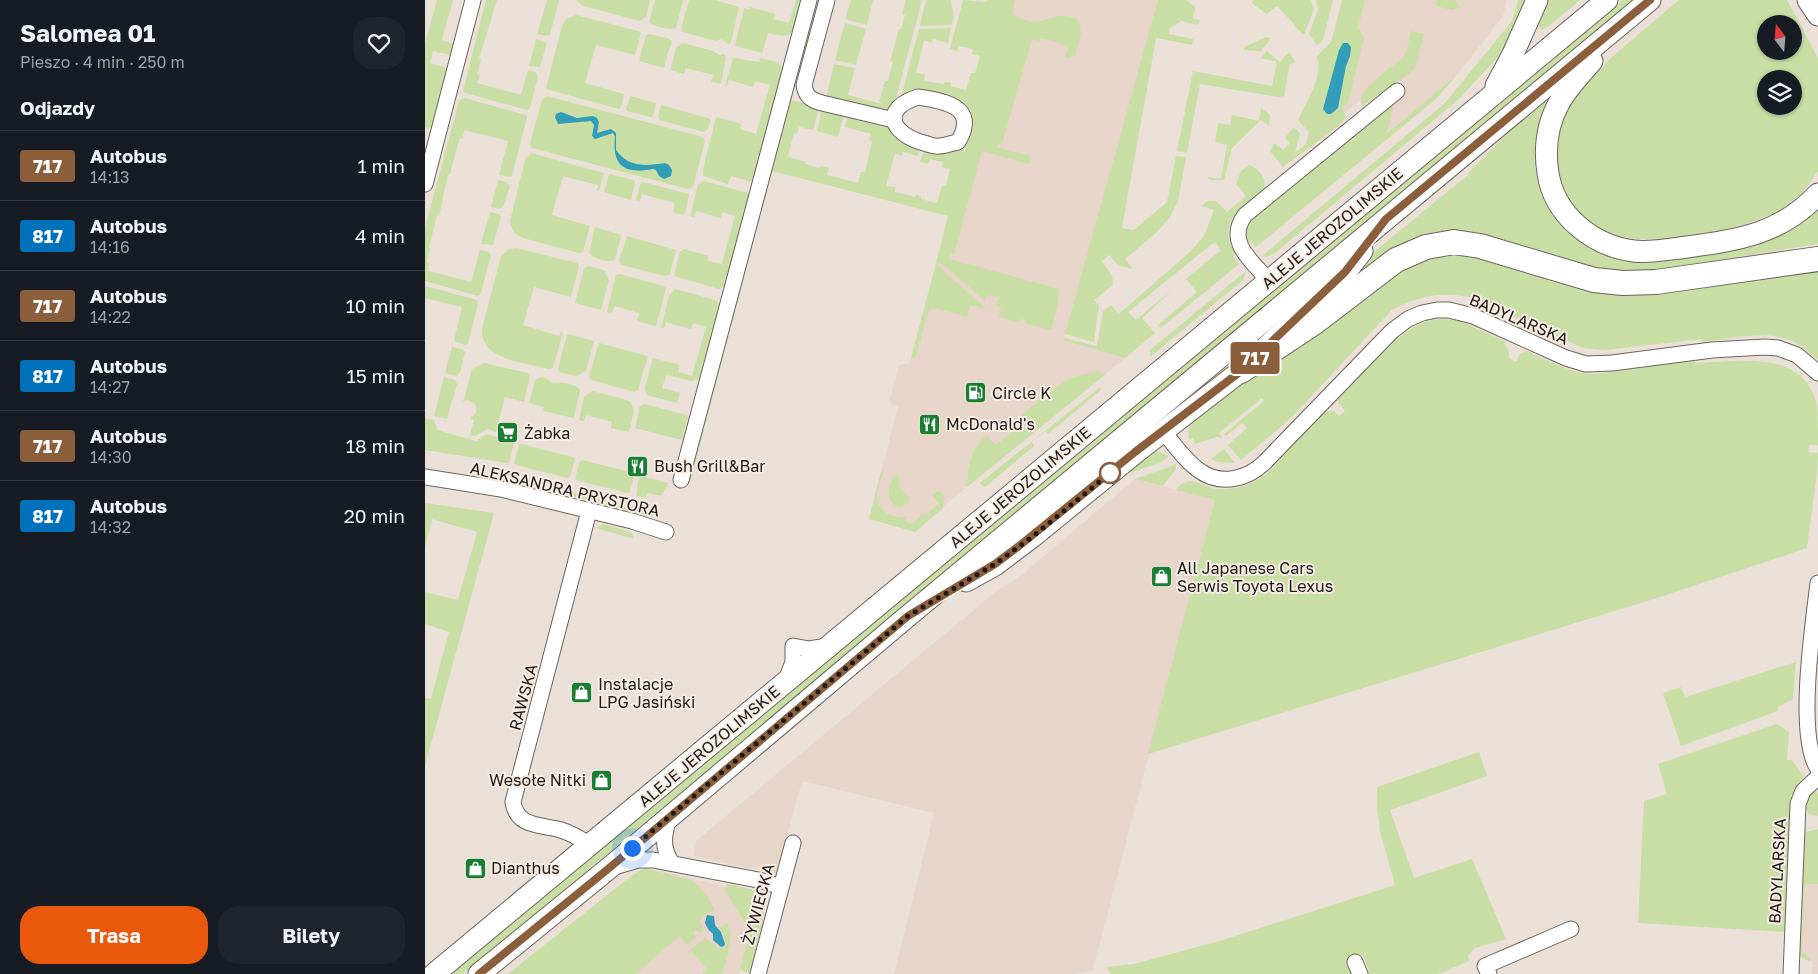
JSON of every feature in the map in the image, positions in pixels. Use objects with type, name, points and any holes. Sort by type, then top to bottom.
[{"type":"main road","points":[[1490,97],[1513,54],[1537,0]]},
{"type":"main road","name":"ALEJE JEROZOLIMSKIE","points":[[434,974],[1607,0]]},
{"type":"main road","name":"ALEJE JEROZOLIMSKIE","points":[[479,974],[608,869],[908,616],[1650,0]]},
{"type":"main road","points":[[1808,0],[1818,15]]},
{"type":"main road","points":[[1616,29],[1559,102],[1549,128],[1545,154],[1549,184],[1562,210],[1580,230],[1604,243],[1634,251],[1667,250],[1735,241],[1766,230],[1788,219],[1818,194]]},
{"type":"main road","points":[[1241,371],[1345,272],[1386,219]]},
{"type":"main road","points":[[908,616],[995,564],[1032,537],[1163,431],[1241,371],[1315,322],[1396,260],[1426,247],[1454,242],[1480,246],[1594,280],[1623,283],[1656,282],[1818,259]]},
{"type":"street","points":[[425,184],[473,0]]},
{"type":"street","points":[[681,480],[809,0]]},
{"type":"street","points":[[827,0],[804,85],[807,95],[811,100],[894,120]]},
{"type":"street","points":[[1269,281],[1240,245],[1237,235],[1240,221],[1279,186],[1397,91]]},
{"type":"street","points":[[918,98],[934,100],[958,108],[964,115],[965,124],[958,142],[938,147],[917,141],[902,133],[895,126],[894,120],[898,108],[906,101],[918,98]]},
{"type":"street","name":"BADYLARSKA","points":[[1163,431],[1196,468],[1204,473],[1214,478],[1226,479],[1246,476],[1264,463],[1392,331],[1415,316],[1437,310],[1449,310],[1473,316],[1565,358],[1585,364],[1612,363],[1712,350],[1765,347],[1778,348],[1797,355],[1818,373]]},
{"type":"street","name":"ALEKSANDRA PRYSTORA","points":[[425,477],[485,485],[632,521],[667,532]]},
{"type":"street","name":"RAWSKA","points":[[589,511],[513,802],[516,814],[523,820],[563,830],[590,845]]},
{"type":"street","points":[[1818,583],[1810,662],[1807,722],[1811,755],[1818,769]]},
{"type":"street","name":"BADYLARSKA","points":[[1791,974],[1798,804],[1803,791],[1818,778]]},
{"type":"street","points":[[669,817],[663,844],[667,857],[672,863]]},
{"type":"street","name":"ŻYWIECKA","points":[[758,974],[793,843]]},
{"type":"street","points":[[608,869],[638,860],[653,860],[763,881],[781,887]]},
{"type":"street","points":[[1487,970],[1571,929]]},
{"type":"shaded area","points":[[1005,0],[1158,0],[1064,339],[1125,358],[913,531],[869,519],[898,406],[889,403],[899,365],[909,363],[911,358]]},
{"type":"shaded area","points":[[1343,0],[1507,0],[1503,16],[1456,76],[1386,133],[1404,64],[1306,144]]},
{"type":"shaded area","points":[[1135,479],[1215,500],[1093,970],[1074,974],[894,974],[934,813],[802,781],[776,876],[761,867],[754,869],[694,856],[696,841],[999,589],[1018,578]]},
{"type":"shaded area","points":[[660,871],[740,890],[736,907],[750,931],[739,974],[536,974]]},
{"type":"shaded area","points":[[1805,884],[1818,884],[1818,974],[1812,974],[1813,961],[1802,952]]},
{"type":"green space","points":[[437,0],[453,0],[442,40],[454,44],[451,55],[433,51],[430,63],[448,68],[432,128],[425,127],[425,44]]},
{"type":"green space","points":[[486,0],[497,0],[479,59],[481,60],[477,74],[480,75],[477,83],[521,95],[528,70],[536,72],[538,76],[530,108],[527,110],[463,91]]},
{"type":"green space","points":[[547,0],[559,0],[550,35],[546,36],[537,34]]},
{"type":"green space","points":[[576,0],[650,0],[646,17],[640,21],[583,6]]},
{"type":"green space","points":[[655,0],[683,0],[676,28],[662,28],[649,22]]},
{"type":"green space","points":[[689,0],[715,0],[739,7],[731,43],[728,44],[721,39],[716,41],[683,32],[681,29]]},
{"type":"green space","points":[[796,0],[801,0],[790,34],[781,36],[768,33],[762,53],[735,46],[744,8],[749,9],[749,7],[775,14],[774,19],[789,23]]},
{"type":"green space","points":[[815,0],[818,0],[791,100],[819,108],[813,130],[799,127],[797,134],[794,133],[787,159],[788,157],[819,168],[820,166],[829,168],[827,175],[858,183],[861,172],[865,172],[872,141],[869,140],[871,134],[845,127],[848,116],[883,125],[920,148],[918,156],[903,152],[902,156],[895,153],[886,186],[896,187],[894,194],[895,192],[915,197],[916,195],[921,196],[921,199],[937,203],[942,186],[946,186],[950,169],[942,167],[943,162],[930,159],[928,164],[920,162],[924,150],[959,146],[965,153],[966,149],[962,143],[968,115],[901,97],[919,29],[951,28],[948,43],[933,39],[932,43],[924,40],[916,73],[925,74],[924,81],[944,84],[945,82],[951,83],[950,86],[966,90],[971,73],[975,73],[980,56],[972,54],[973,49],[959,46],[957,51],[950,49],[963,0],[986,2],[987,0],[1015,0],[1012,14],[1032,22],[1061,16],[1076,19],[1081,29],[1075,56],[1065,58],[1069,46],[1041,38],[1039,41],[1032,39],[1002,144],[998,143],[996,147],[1031,156],[1029,164],[982,151],[954,254],[951,254],[949,259],[1059,289],[1058,303],[1051,330],[1026,324],[1027,320],[1021,319],[1020,322],[999,317],[1001,308],[996,306],[999,297],[987,295],[985,301],[944,265],[936,263],[948,216],[772,171],[690,483],[689,482]]},
{"type":"green space","points":[[851,0],[873,0],[867,25],[845,19]]},
{"type":"green space","points":[[906,0],[922,0],[893,110],[891,112],[826,99],[834,64],[855,68],[848,95],[882,104],[879,102],[883,88],[887,88],[883,87],[885,81],[888,81],[893,62],[890,61],[905,15],[902,14]]},
{"type":"green space","points":[[926,0],[951,0],[954,17],[952,25],[920,26]]},
{"type":"green space","points":[[1158,0],[1186,0],[1195,7],[1193,19],[1200,20],[1198,25],[1181,21],[1170,28],[1169,34],[1193,39],[1192,45],[1156,38],[1122,228],[1134,230],[1167,202],[1176,156],[1186,157],[1178,201],[1170,217],[1158,231],[1125,259],[1133,269],[1119,266],[1109,255],[1102,261],[1112,276],[1113,285],[1094,300],[1099,306],[1094,342],[1065,334]]},
{"type":"green space","points":[[1253,0],[1311,0],[1314,9],[1304,35],[1277,6],[1267,14],[1252,3]]},
{"type":"green space","points":[[1316,0],[1333,0],[1323,40],[1317,45],[1309,34],[1318,10]]},
{"type":"green space","points":[[1342,0],[1365,0],[1358,28],[1364,38],[1348,102],[1342,108],[1346,116],[1341,124],[1283,167],[1270,151],[1275,143],[1283,150],[1290,143],[1285,138],[1294,127],[1300,133],[1295,153],[1306,144],[1309,132],[1298,120],[1310,97],[1316,80],[1318,72],[1317,56],[1331,42]]},
{"type":"green space","points":[[1437,0],[1455,0],[1460,7],[1452,10],[1436,6]]},
{"type":"green space","points":[[1518,0],[1530,0],[1508,42],[1497,58],[1459,99],[1275,253],[1267,257],[1262,256],[1445,103],[1512,21]]},
{"type":"green space","points":[[1547,0],[1580,0],[1549,26],[1541,30],[1538,24]]},
{"type":"green space","points":[[1623,0],[1634,0],[463,974],[448,974]]},
{"type":"green space","points":[[1679,0],[1787,0],[1795,15],[1757,15],[1757,60],[1803,60],[1803,30],[1818,58],[1818,171],[1801,195],[1779,212],[1746,224],[1718,231],[1664,239],[1637,239],[1615,236],[1600,230],[1573,209],[1557,178],[1556,140],[1570,105],[1581,89],[1614,55]]},
{"type":"green space","points":[[576,15],[641,33],[635,55],[596,45],[585,83],[624,94],[619,109],[546,89],[562,26],[566,19]]},
{"type":"green space","points":[[845,23],[866,29],[856,65],[835,60]]},
{"type":"green space","points":[[1411,31],[1424,34],[1415,69],[1362,106],[1364,92],[1369,85],[1405,54]]},
{"type":"green space","points":[[650,34],[670,39],[672,42],[664,68],[639,61],[646,35]]},
{"type":"green space","points":[[1266,37],[1271,38],[1261,51],[1244,50],[1244,47]]},
{"type":"green space","points":[[536,39],[547,43],[540,67],[529,66]]},
{"type":"green space","points":[[683,43],[713,51],[719,55],[724,54],[726,58],[721,84],[711,82],[713,75],[686,68],[684,74],[670,70],[676,48]]},
{"type":"green space","points":[[1267,51],[1280,62],[1290,53],[1295,62],[1290,64],[1284,96],[1278,97],[1200,84],[1187,153],[1177,151],[1193,71],[1272,86],[1277,62],[1260,58]]},
{"type":"green space","points":[[733,58],[759,62],[760,58],[778,62],[783,69],[753,182],[731,176],[728,184],[703,176],[703,169],[716,117],[741,124],[740,129],[756,134],[770,85],[755,81],[753,87],[729,80],[727,86],[725,86]]},
{"type":"green space","points":[[1456,76],[1436,99],[1256,247],[1251,241],[1248,243],[1246,230],[1250,220],[1394,103],[1387,133]]},
{"type":"green space","points":[[547,96],[703,137],[705,141],[693,187],[688,189],[532,148],[530,144],[542,100]]},
{"type":"green space","points":[[630,96],[656,103],[653,116],[650,117],[627,111]]},
{"type":"green space","points":[[464,98],[526,115],[527,118],[512,176],[499,175],[508,141],[465,130],[462,139],[459,139],[450,174],[448,175],[439,216],[437,215],[429,247],[428,271],[471,282],[480,250],[489,252],[491,255],[481,293],[478,296],[425,281],[425,228],[459,101]]},
{"type":"green space","points":[[1542,101],[1548,105],[1540,126],[1535,149],[1535,167],[1539,184],[1553,215],[1564,229],[1578,240],[1593,248],[1629,257],[1646,257],[1818,204],[1818,244],[1666,268],[1612,271],[1566,263],[1485,236],[1468,233],[1302,323],[1375,251],[1468,175]]},
{"type":"green space","points":[[661,105],[711,119],[708,129],[704,132],[659,120]]},
{"type":"green space","points":[[1261,108],[1270,115],[1269,126],[1261,120],[1232,148],[1224,180],[1209,180],[1208,177],[1221,179],[1227,145],[1215,142],[1218,123],[1230,125],[1232,115],[1259,121]]},
{"type":"green space","points":[[822,109],[844,115],[838,137],[817,131]]},
{"type":"green space","points":[[531,153],[604,173],[599,191],[597,190],[598,185],[563,176],[552,215],[590,226],[583,252],[579,253],[523,238],[512,229],[510,221],[525,160]]},
{"type":"green space","points":[[1249,165],[1261,174],[1265,189],[1234,216],[1230,224],[1228,233],[1230,243],[1237,253],[1233,256],[1239,264],[1161,328],[1158,325],[1197,292],[1186,279],[1221,250],[1216,243],[1212,244],[1128,312],[1136,320],[1173,289],[1142,318],[1155,333],[1125,358],[1063,340],[1064,338],[1097,346],[1103,311],[1111,305],[1119,314],[1190,252],[1204,236],[1214,210],[1202,206],[1205,203],[1216,201],[1227,212],[1246,196],[1236,184],[1241,171]]},
{"type":"green space","points":[[609,174],[634,180],[631,200],[604,192]]},
{"type":"green space","points":[[498,180],[506,182],[510,186],[503,207],[499,209],[491,207]]},
{"type":"green space","points":[[704,181],[748,193],[749,196],[725,286],[719,289],[674,276],[680,251],[683,249],[709,256],[707,261],[722,264],[735,216],[722,212],[721,218],[696,211],[694,218],[690,216],[698,185]]},
{"type":"green space","points":[[643,182],[689,194],[685,215],[673,212],[675,203],[642,194],[640,201],[636,200],[640,184]]},
{"type":"green space","points":[[490,212],[499,214],[501,217],[493,245],[481,244]]},
{"type":"green space","points":[[595,227],[621,235],[615,260],[601,260],[589,253]]},
{"type":"green space","points":[[627,236],[676,250],[670,274],[665,276],[622,265],[619,261]]},
{"type":"green space","points":[[517,248],[577,263],[579,266],[571,297],[534,287],[523,325],[559,336],[563,332],[553,368],[549,369],[517,362],[496,354],[483,339],[482,329],[501,256],[509,249]]},
{"type":"green space","points":[[1459,255],[1489,260],[1567,286],[1611,293],[1818,268],[1818,359],[1792,341],[1782,337],[1759,335],[1703,342],[1702,339],[1606,350],[1583,348],[1470,297],[1430,296],[1412,301],[1392,310],[1289,420],[1241,460],[1228,445],[1247,428],[1242,423],[1226,436],[1224,434],[1264,401],[1262,398],[1219,433],[1222,438],[1217,437],[1195,444],[1193,438],[1189,440],[1188,432],[1193,418],[1392,273],[1429,258]]},
{"type":"green space","points":[[936,264],[986,309],[970,305],[967,317],[935,308],[929,309],[915,358],[911,358]]},
{"type":"green space","points":[[588,266],[604,270],[609,280],[601,310],[575,303],[584,268]]},
{"type":"green space","points":[[1246,271],[1243,280],[1150,357],[1150,350]]},
{"type":"green space","points":[[620,274],[666,288],[656,326],[637,321],[639,313],[614,306],[612,313],[607,312],[616,275]]},
{"type":"green space","points":[[425,286],[477,300],[478,303],[468,343],[465,345],[454,341],[462,307],[425,298]]},
{"type":"green space","points":[[675,289],[715,300],[720,304],[701,379],[691,381],[666,375],[662,388],[680,393],[677,403],[647,395],[645,388],[653,358],[680,365],[678,372],[692,376],[706,327],[693,323],[691,329],[666,322],[664,328],[661,328],[669,295]]},
{"type":"green space","points":[[1443,319],[1460,321],[1504,341],[1509,352],[1509,358],[1516,362],[1520,354],[1526,351],[1581,373],[1593,374],[1629,370],[1694,359],[1695,363],[1731,361],[1768,362],[1785,367],[1799,375],[1810,387],[1817,406],[1818,415],[1818,445],[1809,445],[1808,452],[1818,453],[1807,548],[1657,598],[1148,754],[1215,500],[1176,490],[1181,485],[1192,481],[1219,489],[1238,487],[1256,481],[1267,474],[1323,411],[1334,411],[1339,416],[1345,411],[1338,402],[1338,397],[1387,347],[1420,324]]},
{"type":"green space","points":[[567,334],[594,341],[586,371],[576,376],[560,372],[558,369]]},
{"type":"green space","points":[[599,343],[648,356],[638,390],[634,392],[592,380],[589,377]]},
{"type":"green space","points":[[452,347],[462,349],[465,352],[460,373],[457,376],[445,373]]},
{"type":"green space","points":[[484,363],[528,373],[530,376],[524,402],[505,397],[496,432],[488,429],[475,436],[470,435],[474,420],[471,417],[476,412],[475,404],[467,400],[463,402],[472,369]]},
{"type":"green space","points":[[1098,372],[1106,374],[967,487],[969,465],[973,453],[986,436],[996,445],[1020,426],[1017,419],[1055,388],[1075,377],[1086,373]]},
{"type":"green space","points":[[444,377],[455,380],[457,384],[447,419],[434,416]]},
{"type":"green space","points":[[541,377],[552,383],[571,384],[580,390],[574,418],[543,411],[544,407],[529,403],[535,380]]},
{"type":"green space","points":[[1100,387],[1100,391],[1048,434],[1046,431],[1032,442],[1034,446],[985,487],[981,485],[980,483]]},
{"type":"green space","points":[[593,391],[630,401],[634,411],[629,432],[611,428],[612,422],[586,415],[584,421],[579,420],[584,397]]},
{"type":"green space","points":[[644,404],[687,415],[682,440],[635,428],[640,406]]},
{"type":"green space","points":[[425,418],[434,420],[437,430],[476,441],[486,434],[514,442],[510,461],[507,463],[425,450]]},
{"type":"green space","points":[[519,445],[573,457],[575,459],[570,477],[516,465],[514,463]]},
{"type":"green space","points":[[1224,449],[1235,463],[1218,462],[1211,459]]},
{"type":"green space","points":[[1149,452],[1159,452],[1169,456],[1160,463],[1123,475]]},
{"type":"green space","points":[[580,461],[633,473],[630,492],[576,480]]},
{"type":"green space","points":[[1176,463],[1176,469],[1163,486],[1135,479],[1172,466]]},
{"type":"green space","points":[[881,472],[883,472],[877,492],[878,501],[883,510],[892,516],[908,516],[905,519],[910,525],[923,514],[925,516],[939,504],[932,495],[938,491],[944,495],[943,508],[915,532],[869,519]]},
{"type":"green space","points":[[896,475],[899,478],[900,488],[909,498],[909,501],[902,507],[892,503],[889,496],[892,478]]},
{"type":"green space","points":[[639,477],[669,483],[661,496],[648,493],[646,498],[636,496]]},
{"type":"green space","points":[[552,487],[656,512],[648,516],[553,491]]},
{"type":"green space","points":[[425,503],[494,513],[425,766],[425,698],[431,699],[449,632],[425,624],[425,592],[458,600],[477,532],[432,519],[425,547]]},
{"type":"green space","points":[[603,524],[630,532],[634,539],[596,528]]},
{"type":"green space","points":[[1796,662],[1793,699],[1778,707],[1778,711],[1681,746],[1663,693],[1681,687],[1685,697]]},
{"type":"green space","points":[[1777,724],[1789,732],[1787,760],[1792,760],[1804,777],[1797,787],[1785,932],[1638,923],[1644,801],[1667,794],[1658,764]]},
{"type":"green space","points":[[1479,752],[1487,776],[1390,810],[1414,878],[1472,859],[1506,939],[1475,948],[1468,956],[1469,961],[1438,974],[1366,974],[1365,972],[1369,970],[1363,956],[1349,963],[1354,974],[1111,974],[1107,967],[1134,964],[1223,940],[1395,885],[1380,831],[1377,787]]},
{"type":"green space","points":[[1816,792],[1818,793],[1818,816],[1809,814],[1805,807],[1808,798]]},
{"type":"green space","points":[[1818,829],[1818,884],[1805,884],[1802,952],[1813,961],[1803,959],[1798,950],[1803,837],[1805,832]]},
{"type":"green space","points":[[645,868],[693,881],[704,892],[715,910],[702,916],[700,922],[703,930],[700,933],[697,930],[693,933],[696,937],[687,945],[679,936],[636,974],[508,974],[631,876]]},
{"type":"green space","points":[[728,884],[763,892],[767,900],[751,973],[740,970],[750,931],[725,890]]},
{"type":"green space","points":[[727,923],[730,942],[722,974],[702,974],[707,969],[690,950],[705,938],[718,948],[724,948],[727,944],[720,928]]},
{"type":"water","points":[[1343,43],[1348,43],[1351,47],[1350,56],[1346,66],[1338,108],[1331,114],[1327,114],[1323,109],[1339,50]]},
{"type":"water","points":[[561,112],[577,118],[593,116],[597,118],[599,122],[597,133],[611,129],[616,133],[616,150],[626,160],[645,165],[665,163],[672,170],[671,176],[664,179],[653,169],[635,170],[622,166],[618,162],[616,155],[613,133],[595,139],[592,136],[594,125],[591,121],[558,124],[555,117],[556,114]]},
{"type":"water","points":[[707,915],[714,916],[715,925],[721,932],[724,946],[721,947],[713,940],[713,934],[705,923]]},
{"type":"bus line","name":"717","points":[[479,974],[608,869],[908,616],[995,564],[1032,537],[1135,452],[1241,371],[1345,272],[1386,219],[1650,0]]},
{"type":"place","name":"Circle K","points":[[976,393]]},
{"type":"place","name":"McDonald's","points":[[930,424]]},
{"type":"place","name":"Żabka","points":[[508,433]]},
{"type":"place","name":"Bush Grill&Bar","points":[[638,466]]},
{"type":"place","name":"All Japanese Cars Serwis Toyota Lexus","points":[[1161,577]]},
{"type":"place","name":"Instalacje LPG Jasiński","points":[[582,693]]},
{"type":"place","name":"Wesołe Nitki","points":[[602,780]]},
{"type":"place","name":"Dianthus","points":[[475,868]]},
{"type":"route","points":[[632,848],[908,616],[995,564],[1032,537],[1110,473]]}]
